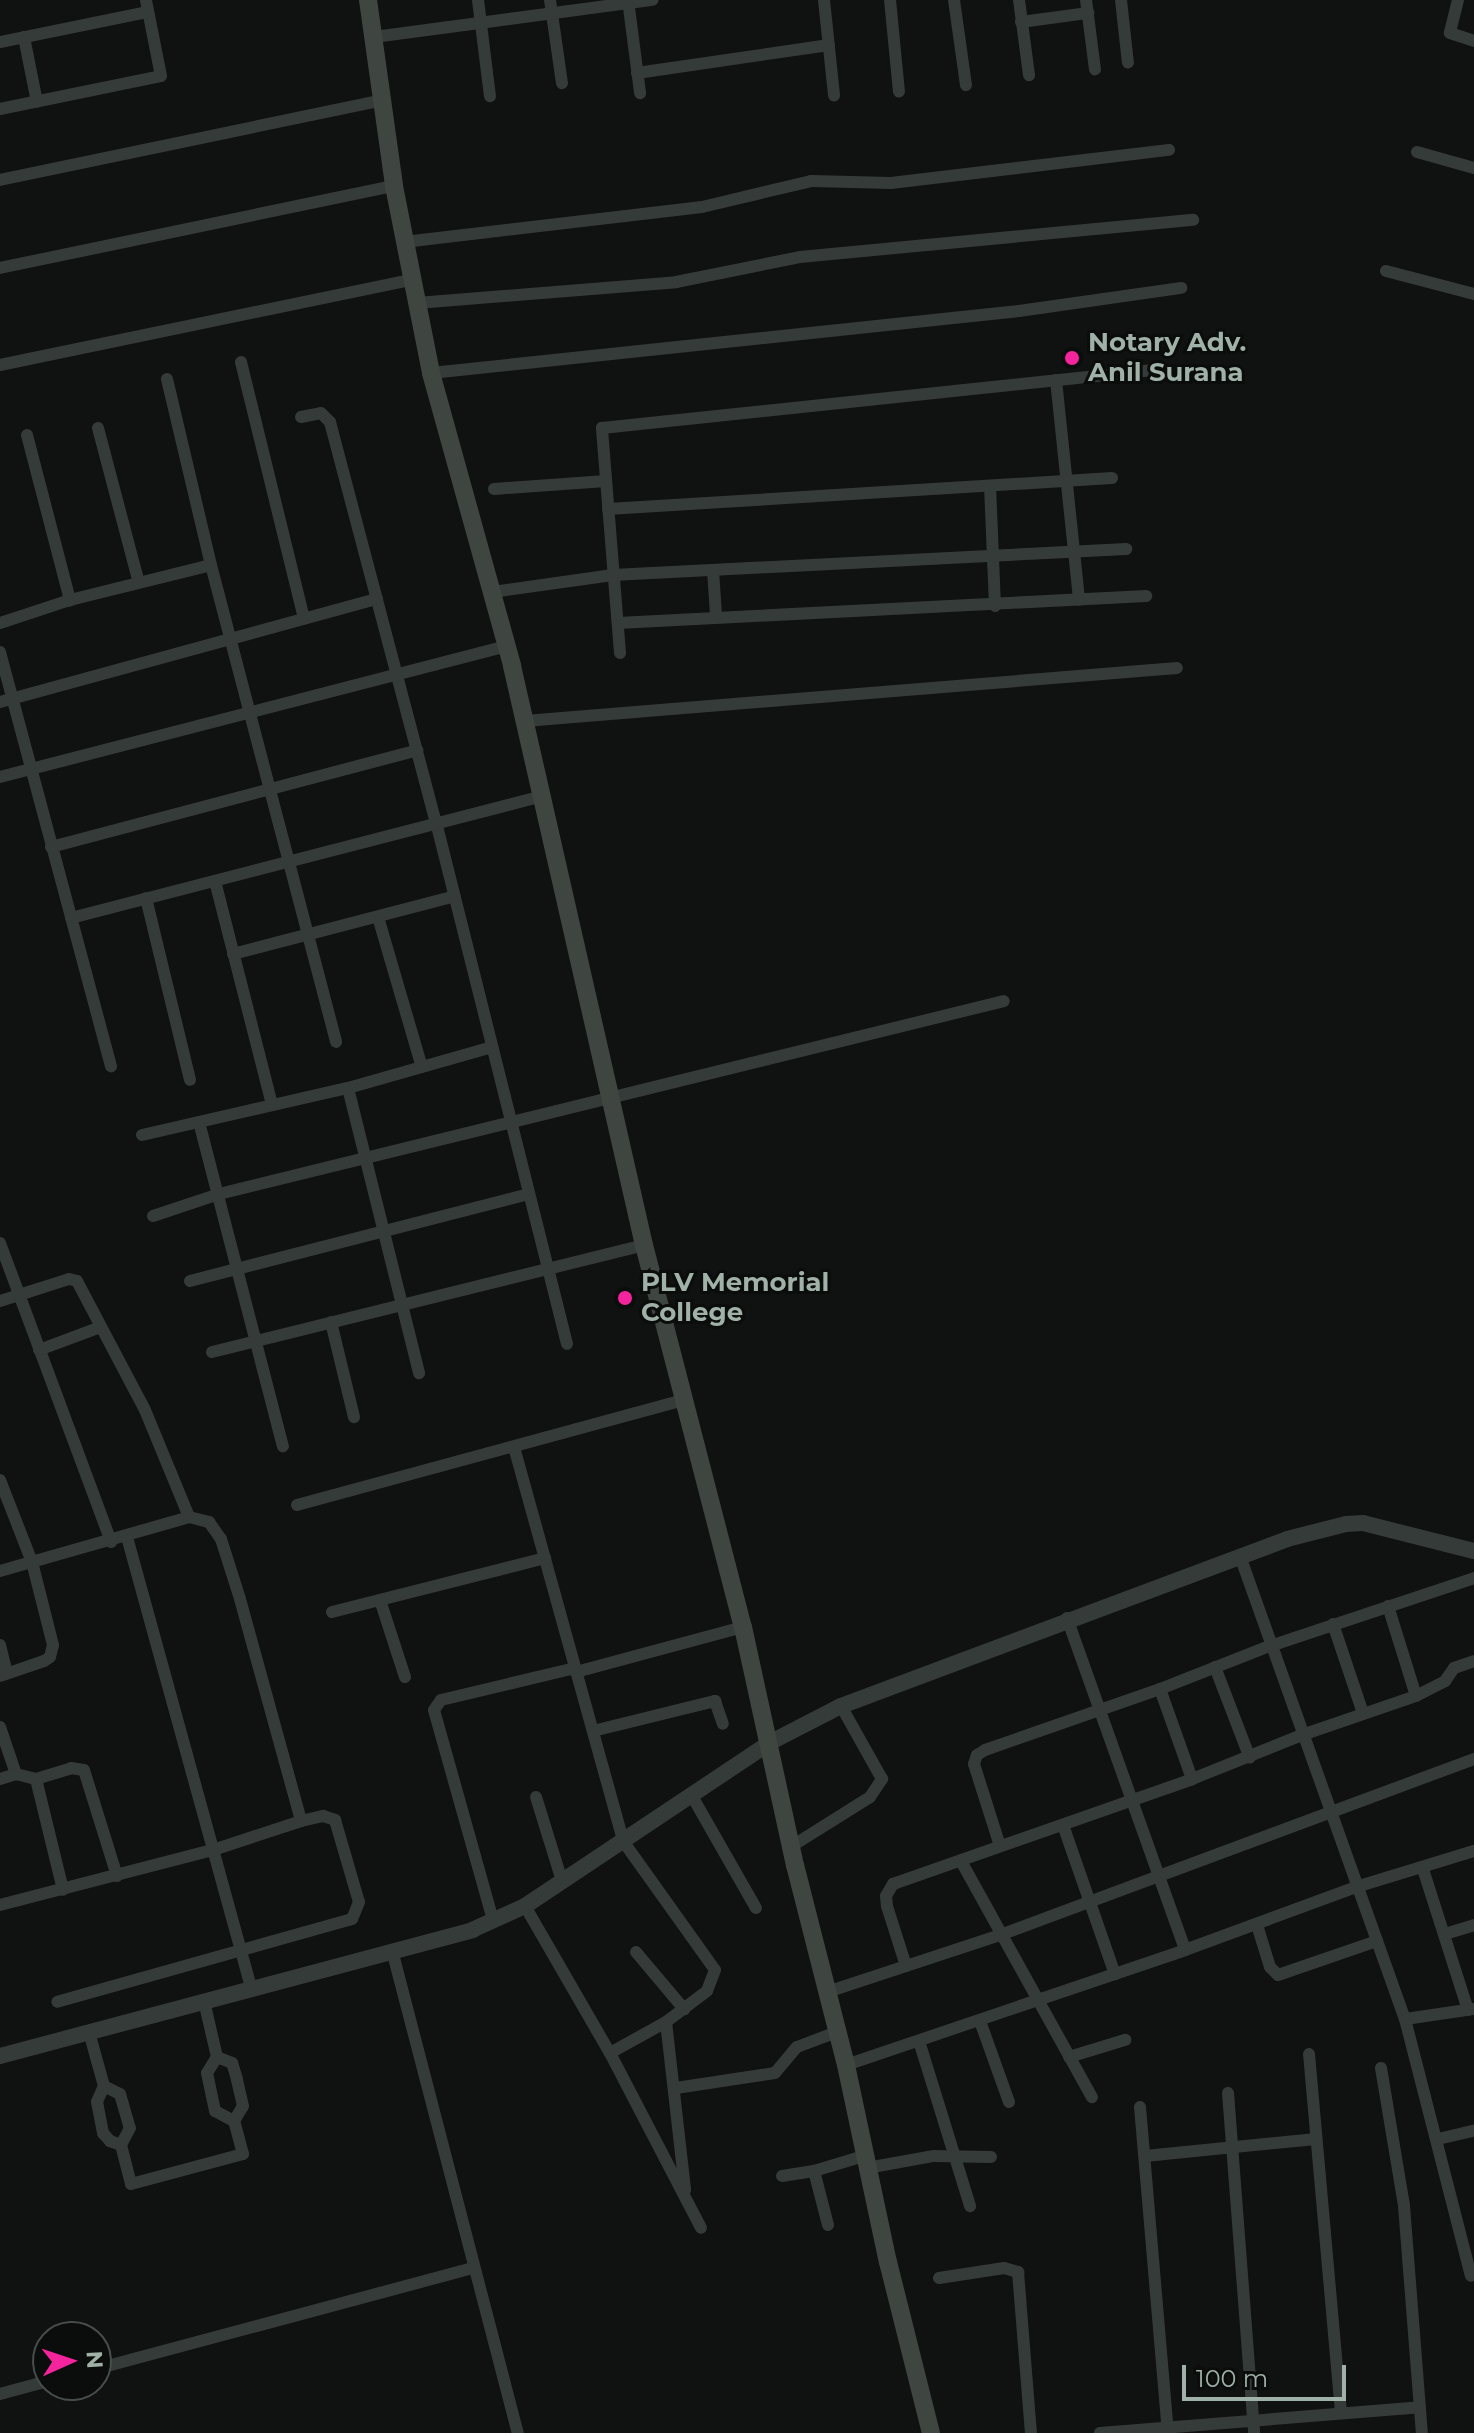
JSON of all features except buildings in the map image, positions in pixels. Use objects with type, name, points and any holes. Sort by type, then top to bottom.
[{"type":"main road","points":[[368,0],[394,186],[431,373],[507,646],[644,1245],[743,1627],[792,1846],[846,2065],[865,2162],[931,2433]]},
{"type":"street","points":[[478,0],[490,96]]},
{"type":"street","points":[[550,0],[562,83]]},
{"type":"street","points":[[374,37],[653,0]]},
{"type":"street","points":[[824,0],[834,95]]},
{"type":"street","points":[[890,0],[899,92]]},
{"type":"street","points":[[954,0],[966,85]]},
{"type":"street","points":[[1019,0],[1029,75]]},
{"type":"street","points":[[1121,0],[1128,63]]},
{"type":"street","points":[[1458,0],[1450,33],[1474,41]]},
{"type":"street","points":[[628,2],[640,93]]},
{"type":"street","points":[[0,42],[147,6],[161,76],[0,109]]},
{"type":"street","points":[[1021,22],[1087,6],[1095,69]]},
{"type":"street","points":[[24,37],[37,102]]},
{"type":"street","points":[[637,73],[829,45]]},
{"type":"street","points":[[0,180],[383,100]]},
{"type":"street","points":[[404,242],[702,207],[811,181],[891,183],[1169,150]]},
{"type":"street","points":[[1417,152],[1474,168]]},
{"type":"street","points":[[0,268],[394,186]]},
{"type":"street","points":[[417,303],[676,282],[800,257],[1193,220]]},
{"type":"street","points":[[1386,271],[1474,294]]},
{"type":"street","points":[[0,365],[412,280]]},
{"type":"street","points":[[431,373],[545,358],[1019,311],[1181,288]]},
{"type":"street","points":[[241,362],[304,618]]},
{"type":"street","points":[[620,653],[602,428],[1163,369]]},
{"type":"street","points":[[167,379],[211,565],[336,1042]]},
{"type":"street","points":[[1056,380],[1079,600]]},
{"type":"street","points":[[301,417],[321,413],[330,422],[436,822],[567,1344]]},
{"type":"street","points":[[98,428],[139,583]]},
{"type":"street","points":[[27,435],[70,600]]},
{"type":"street","points":[[608,509],[1112,478]]},
{"type":"street","points":[[494,489],[606,481]]},
{"type":"street","points":[[990,486],[995,606]]},
{"type":"street","points":[[492,592],[613,575],[1126,549]]},
{"type":"street","points":[[0,623],[70,600],[211,565]]},
{"type":"street","points":[[713,570],[716,615]]},
{"type":"street","points":[[618,623],[716,615],[995,606],[1146,596]]},
{"type":"street","points":[[6,700],[377,599]]},
{"type":"street","points":[[0,777],[507,646]]},
{"type":"street","points":[[0,652],[6,700],[30,770],[111,1066]]},
{"type":"street","points":[[525,721],[1177,668]]},
{"type":"street","points":[[51,847],[417,750]]},
{"type":"street","points":[[71,918],[542,796]]},
{"type":"street","points":[[215,881],[272,1105]]},
{"type":"street","points":[[233,954],[455,896]]},
{"type":"street","points":[[146,898],[190,1080]]},
{"type":"street","points":[[378,917],[422,1067]]},
{"type":"street","points":[[153,1216],[219,1194],[1004,1001]]},
{"type":"street","points":[[142,1135],[348,1088],[492,1047]]},
{"type":"street","points":[[348,1088],[419,1373]]},
{"type":"street","points":[[199,1122],[283,1446]]},
{"type":"street","points":[[190,1281],[529,1194]]},
{"type":"street","points":[[0,1243],[111,1542]]},
{"type":"street","points":[[212,1352],[547,1266],[644,1245]]},
{"type":"street","points":[[0,1301],[69,1279],[77,1281],[145,1410],[189,1517]]},
{"type":"street","points":[[331,1322],[354,1417]]},
{"type":"street","points":[[39,1350],[101,1327]]},
{"type":"street","points":[[297,1505],[684,1400]]},
{"type":"street","points":[[514,1447],[623,1841],[715,1970],[710,1987],[684,2009],[610,2053]]},
{"type":"street","points":[[0,1480],[32,1562],[53,1652],[44,1661],[4,1674],[0,1645]]},
{"type":"street","points":[[0,1571],[111,1542],[189,1517],[209,1522],[221,1539],[301,1821]]},
{"type":"street","points":[[0,2056],[251,1988],[393,1954],[493,1920],[525,1906],[769,1743],[841,1706],[1067,1618],[1287,1539],[1346,1524],[1363,1523],[1474,1551]]},
{"type":"street","points":[[127,1537],[251,1988]]},
{"type":"street","points":[[1240,1556],[1328,1812],[1405,2019],[1471,2276]]},
{"type":"street","points":[[332,1612],[545,1558]]},
{"type":"street","points":[[1000,1846],[977,1774],[977,1755],[1270,1646],[1474,1578]]},
{"type":"street","points":[[380,1600],[405,1677]]},
{"type":"street","points":[[1388,1606],[1416,1696]]},
{"type":"street","points":[[1067,1618],[1185,1950]]},
{"type":"street","points":[[1333,1624],[1363,1713]]},
{"type":"street","points":[[493,1920],[434,1710],[441,1700],[576,1670],[743,1627]]},
{"type":"street","points":[[906,1966],[887,1906],[889,1889],[893,1884],[1416,1696],[1445,1681],[1454,1668],[1474,1661]]},
{"type":"street","points":[[1215,1667],[1250,1758]]},
{"type":"street","points":[[1160,1689],[1192,1779]]},
{"type":"street","points":[[593,1731],[711,1702],[718,1704],[723,1724]]},
{"type":"street","points":[[792,1846],[870,1797],[882,1779],[841,1706]]},
{"type":"street","points":[[0,1727],[16,1774]]},
{"type":"street","points":[[827,1992],[1000,1935],[1474,1759]]},
{"type":"street","points":[[0,1779],[16,1774],[36,1779],[71,1768],[84,1770],[117,1876]]},
{"type":"street","points":[[36,1779],[63,1890]]},
{"type":"street","points":[[692,1796],[756,1908]]},
{"type":"street","points":[[536,1797],[562,1881]]},
{"type":"street","points":[[0,1905],[213,1850],[301,1821],[323,1816],[335,1820],[359,1902],[358,1911],[343,1922],[57,2002]]},
{"type":"street","points":[[1063,1825],[1115,1974]]},
{"type":"street","points":[[846,2065],[1257,1925],[1356,1887],[1474,1851]]},
{"type":"street","points":[[961,1861],[1092,2097]]},
{"type":"street","points":[[1405,2019],[1471,2009],[1423,1869]]},
{"type":"street","points":[[525,1906],[610,2053],[701,2228]]},
{"type":"street","points":[[1257,1925],[1270,1967],[1278,1975],[1377,1941]]},
{"type":"street","points":[[1445,1934],[1474,1925]]},
{"type":"street","points":[[636,1952],[684,2009]]},
{"type":"street","points":[[393,1954],[518,2433]]},
{"type":"street","points":[[204,2001],[217,2057],[207,2073],[215,2111],[234,2121]]},
{"type":"street","points":[[980,2021],[1009,2102]]},
{"type":"street","points":[[666,2022],[676,2088],[686,2197]]},
{"type":"street","points":[[89,2032],[104,2086],[97,2102],[103,2133],[110,2141],[121,2145]]},
{"type":"street","points":[[676,2088],[775,2073],[797,2047],[837,2032]]},
{"type":"street","points":[[1069,2057],[1125,2040]]},
{"type":"street","points":[[919,2041],[952,2157],[970,2206]]},
{"type":"street","points":[[1309,2054],[1341,2413]]},
{"type":"street","points":[[104,2086],[120,2094],[130,2128],[121,2145],[131,2184],[243,2154],[234,2121],[243,2106],[237,2079],[232,2063],[217,2057]]},
{"type":"street","points":[[1381,2068],[1406,2222],[1422,2433]]},
{"type":"street","points":[[1228,2093],[1253,2427]]},
{"type":"street","points":[[1140,2107],[1168,2430]]},
{"type":"street","points":[[1438,2139],[1474,2131]]},
{"type":"street","points":[[1145,2156],[1316,2139]]},
{"type":"street","points":[[782,2176],[865,2162],[934,2156],[991,2157]]},
{"type":"street","points":[[814,2171],[828,2225]]},
{"type":"street","points":[[112,2365],[474,2268]]},
{"type":"street","points":[[939,2278],[1004,2268],[1018,2272],[1031,2433]]},
{"type":"street","points":[[0,2394],[32,2385]]},
{"type":"street","points":[[1100,2433],[1253,2427],[1341,2413],[1420,2407]]},
{"type":"place","name":"Notary Adv. Anil Surana","points":[[1072,358]]},
{"type":"place","name":"PLV Memorial College","points":[[625,1298]]}]
